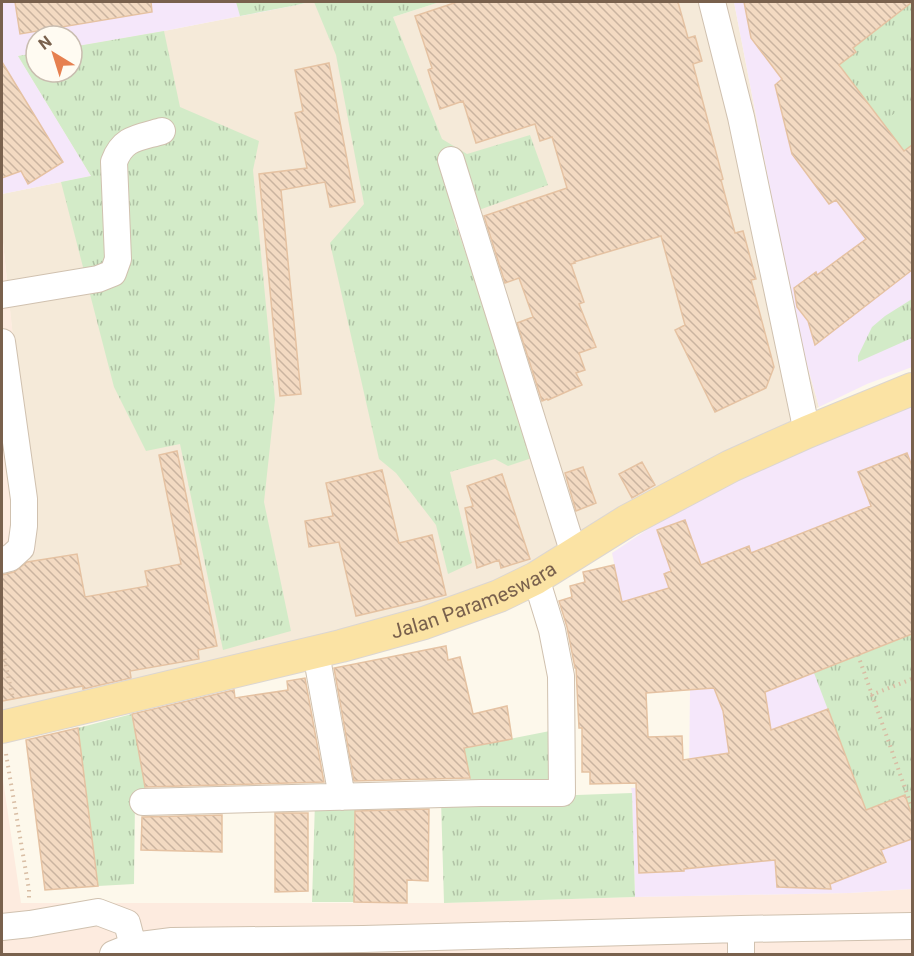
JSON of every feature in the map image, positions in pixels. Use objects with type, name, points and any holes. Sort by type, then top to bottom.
[{"type":"main road","name":"Jalan Parameswara","points":[[10,725],[316,652],[424,623],[499,596],[536,578],[627,521],[731,466],[912,389]]},
{"type":"street","points":[[712,2],[741,117],[807,432]]},
{"type":"street","points":[[2,295],[98,279],[112,273],[118,259],[114,162],[119,150],[127,142],[162,131]]},
{"type":"street","points":[[451,160],[574,554]]},
{"type":"street","points":[[2,342],[24,499],[21,548],[6,559]]},
{"type":"street","points":[[143,802],[562,793],[561,676],[552,630],[536,578]]},
{"type":"street","points":[[316,652],[342,797]]},
{"type":"street","points":[[2,927],[98,912],[127,923],[123,950],[172,941],[363,947],[741,929],[912,926]]},
{"type":"street","points":[[741,929],[741,954]]},
{"type":"path","points":[[2,647],[29,890],[30,924]]},
{"type":"path","points":[[858,655],[912,808]]},
{"type":"path","points":[[871,694],[912,679]]},
{"type":"shaded area","points":[[2,2],[308,2],[84,45],[84,24],[24,24],[24,55],[18,56],[24,66],[24,84],[35,84],[91,176],[2,194]]},
{"type":"shaded area","points":[[309,2],[388,2],[393,17],[440,2],[734,2],[798,333],[819,407],[687,472],[606,518],[532,566],[396,621],[2,715],[2,558],[35,552],[2,233],[2,194],[91,176],[35,84],[84,84],[84,45]]},
{"type":"shaded area","points":[[734,2],[912,2],[912,367],[867,384],[819,407],[798,333]]},
{"type":"shaded area","points":[[24,55],[24,66],[18,56]]},
{"type":"shaded area","points":[[2,233],[36,552],[2,558]]},
{"type":"shaded area","points":[[912,404],[912,889],[850,893],[635,897],[631,788],[689,785],[689,666],[633,656],[612,553],[669,515],[839,433]]},
{"type":"shaded area","points":[[2,773],[21,903],[444,903],[850,893],[912,889],[912,954],[2,954]]},
{"type":"green space","points":[[236,2],[309,2],[240,16]]},
{"type":"green space","points":[[314,2],[440,2],[393,17],[442,139],[467,154],[530,135],[548,185],[454,219],[535,457],[508,466],[495,459],[450,472],[472,563],[448,574],[436,525],[396,473],[379,459],[330,243],[364,204],[336,55]]},
{"type":"green space","points":[[912,2],[912,153],[909,148],[904,151],[839,65],[853,48]]},
{"type":"green space","points":[[164,31],[180,107],[259,141],[253,170],[275,400],[264,502],[291,631],[223,650],[180,444],[146,451],[114,387],[61,182],[91,176],[35,84],[84,84],[84,45]]},
{"type":"green space","points":[[24,55],[24,66],[18,56]]},
{"type":"green space","points":[[912,100],[912,153],[887,119]]},
{"type":"green space","points":[[912,299],[912,338],[858,362],[858,356],[872,327]]},
{"type":"green space","points":[[912,634],[912,816],[904,796],[866,810],[814,673]]},
{"type":"green space","points":[[132,714],[147,798],[135,800],[134,884],[98,886],[78,728]]},
{"type":"green space","points":[[555,730],[557,788],[472,791],[464,748]]},
{"type":"green space","points":[[632,793],[635,897],[444,903],[441,800]]},
{"type":"green space","points":[[315,801],[356,803],[354,902],[312,902]]},
{"type":"building","points":[[15,2],[151,2],[152,12],[80,24],[24,24],[24,33],[20,34]]},
{"type":"building","points":[[457,2],[678,2],[688,38],[695,36],[702,61],[693,64],[735,233],[743,231],[756,279],[751,280],[774,367],[766,388],[715,412],[675,330],[685,325],[661,236],[571,264],[584,302],[579,304],[596,347],[579,353],[585,370],[576,373],[582,385],[542,401],[517,323],[533,317],[519,278],[505,283],[484,216],[567,188],[552,137],[540,141],[535,124],[476,143],[463,101],[440,109],[428,70],[432,68],[415,16]]},
{"type":"building","points":[[744,2],[912,2],[853,48],[856,52],[839,65],[904,151],[912,145],[912,270],[815,345],[808,321],[797,307],[794,288],[816,272],[817,275],[866,239],[836,200],[829,204],[792,154],[775,85],[782,79],[751,38]]},
{"type":"building","points":[[2,62],[63,162],[28,184],[21,171],[2,178]]},
{"type":"building","points":[[329,63],[355,202],[330,207],[325,182],[281,190],[301,394],[280,396],[259,174],[307,168],[295,113],[303,111],[295,70]]},
{"type":"building","points":[[177,451],[217,646],[198,650],[199,659],[130,671],[131,678],[83,689],[83,686],[2,701],[2,575],[14,572],[27,562],[77,554],[85,597],[148,586],[145,571],[181,564],[159,455]]},
{"type":"building","points":[[907,453],[912,466],[912,634],[765,692],[771,730],[828,709],[866,810],[905,795],[912,816],[912,839],[881,850],[886,862],[830,884],[831,889],[777,887],[775,860],[684,869],[684,871],[639,873],[636,783],[590,784],[590,772],[582,772],[582,728],[579,728],[576,668],[559,601],[572,597],[570,586],[585,582],[583,572],[614,565],[622,602],[669,588],[664,574],[671,571],[657,530],[685,520],[701,565],[749,546],[751,553],[871,506],[858,472]],"holes":[[[714,688],[723,711],[729,753],[683,760],[682,736],[648,737],[646,693]]]},
{"type":"building","points":[[642,462],[655,485],[632,498],[619,474]]},
{"type":"building","points":[[583,467],[596,503],[576,511],[565,473]]},
{"type":"building","points":[[382,470],[399,543],[432,535],[446,595],[356,616],[339,542],[309,547],[305,521],[333,516],[326,483]]},
{"type":"building","points":[[502,474],[530,559],[501,568],[499,560],[477,568],[465,508],[473,506],[467,486]]},
{"type":"building","points":[[446,646],[448,660],[460,657],[473,714],[507,706],[512,739],[464,748],[470,778],[354,781],[334,668]]},
{"type":"building","points":[[305,678],[324,782],[145,787],[132,714],[234,690],[235,698],[288,690],[287,681]]},
{"type":"building","points":[[78,728],[98,886],[45,890],[26,740]]},
{"type":"building","points":[[429,809],[428,881],[407,880],[407,903],[354,902],[355,811]]},
{"type":"building","points":[[275,813],[308,813],[308,891],[275,892]]},
{"type":"building","points":[[222,815],[222,852],[141,850],[142,817]]}]
